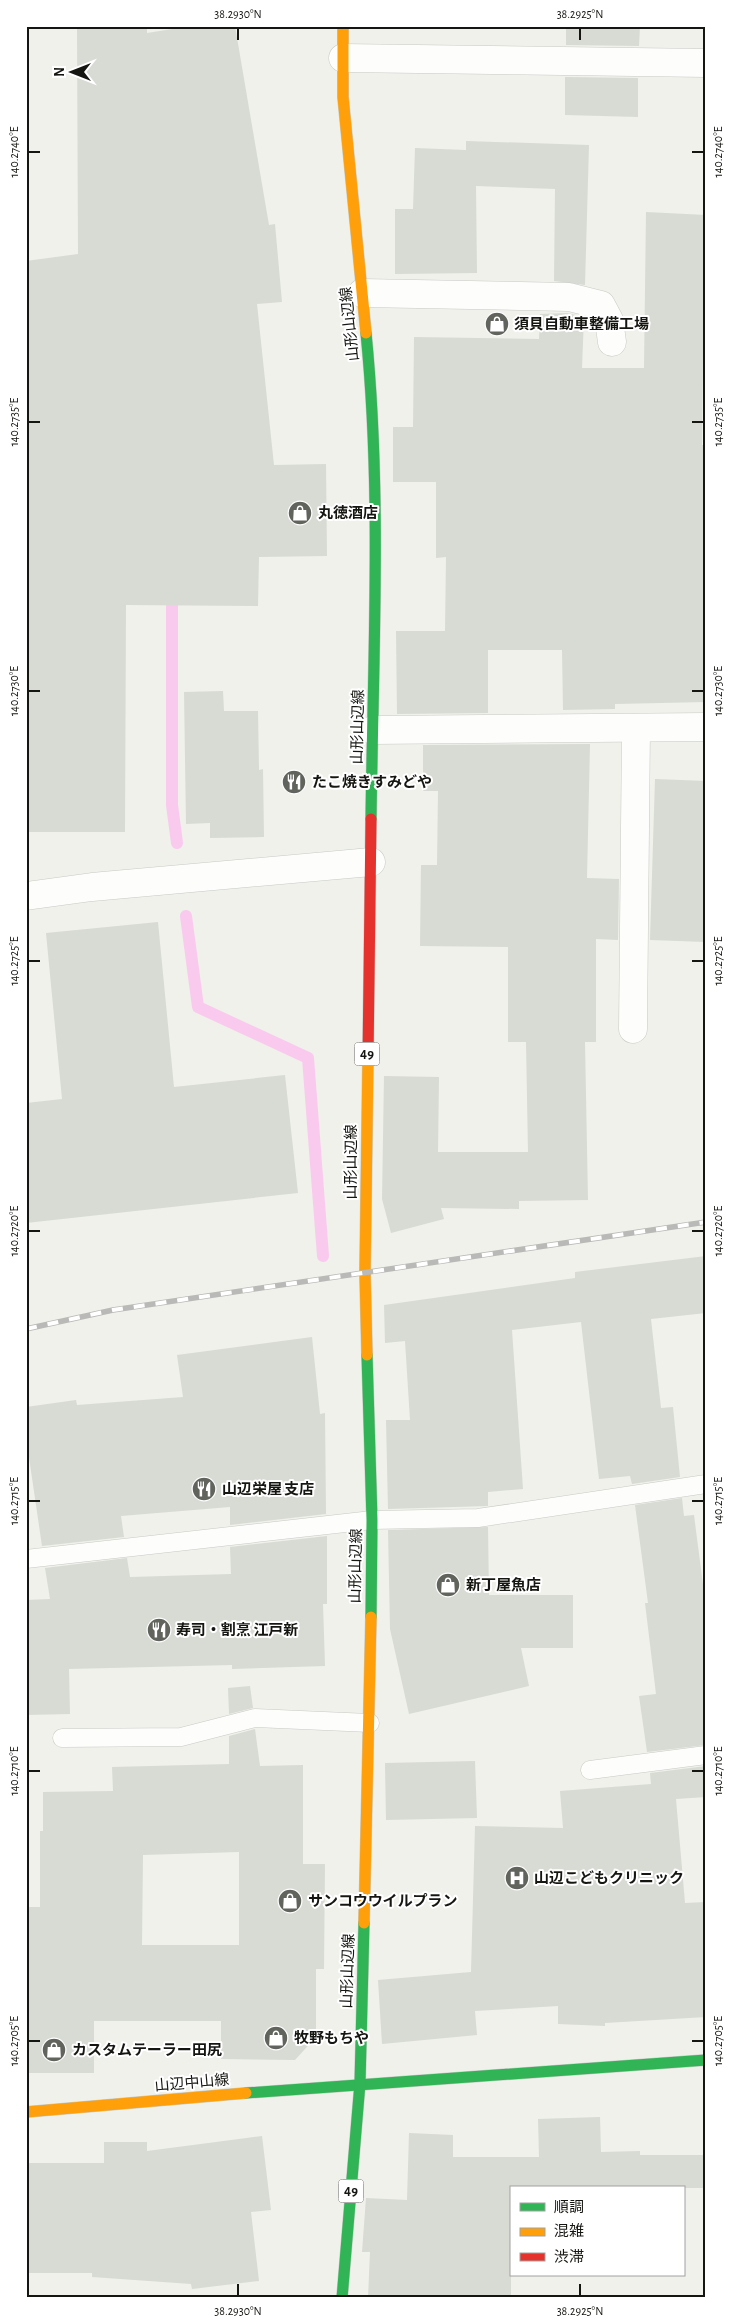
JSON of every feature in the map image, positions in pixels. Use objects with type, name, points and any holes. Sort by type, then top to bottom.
[{"type":"main road","name":"山形山辺線","points":[[342,2298],[360,2083],[370,1723],[372,1520],[365,1273],[375,545],[371,383],[343,97],[343,26]]},
{"type":"main road","name":"山辺中山線","points":[[26,2112],[360,2083],[706,2060]]},
{"type":"street","points":[[343,58],[706,62]]},
{"type":"street","points":[[362,292],[569,297],[601,306],[609,320],[612,342]]},
{"type":"street","points":[[373,730],[706,727]]},
{"type":"street","points":[[633,1029],[636,728]]},
{"type":"street","points":[[26,896],[92,887],[371,862]]},
{"type":"lane","points":[[26,1559],[372,1520],[478,1518],[706,1484]]},
{"type":"lane","points":[[62,1738],[181,1737],[255,1718],[370,1723]]},
{"type":"lane","points":[[590,1770],[706,1755]]},
{"type":"building","points":[[77,26],[147,26],[147,33],[191,26],[235,26],[269,225],[275,224],[282,302],[257,304],[274,465],[326,464],[327,556],[259,557],[258,606],[126,605],[125,832],[26,832],[26,261],[78,254]]},
{"type":"building","points":[[566,26],[640,26],[639,46],[566,45]]},
{"type":"building","points":[[565,77],[638,78],[638,117],[565,115]]},
{"type":"building","points":[[466,141],[589,145],[585,285],[554,281],[555,189],[476,186],[477,273],[395,274],[395,209],[413,209],[415,148],[466,150]]},
{"type":"building","points":[[646,212],[706,215],[706,354],[703,354],[702,445],[706,445],[706,702],[615,704],[615,709],[563,710],[562,650],[488,650],[488,713],[397,714],[396,631],[445,631],[446,557],[436,558],[436,482],[393,482],[393,427],[413,427],[414,337],[539,339],[540,314],[567,313],[584,317],[582,368],[644,368]]},
{"type":"building","points":[[223,691],[224,711],[258,711],[259,770],[263,769],[264,837],[210,838],[210,823],[186,824],[184,692]]},
{"type":"building","points":[[590,744],[587,878],[619,879],[618,940],[596,939],[596,1042],[585,1042],[588,1200],[519,1201],[519,1209],[441,1208],[444,1219],[391,1233],[382,1199],[384,1076],[439,1077],[438,1152],[528,1152],[526,1042],[508,1042],[508,947],[420,946],[421,865],[437,865],[438,791],[423,791],[423,745]]},
{"type":"building","points":[[655,779],[706,781],[706,942],[650,940]]},
{"type":"building","points":[[158,922],[174,1087],[285,1075],[298,1193],[26,1223],[26,1103],[62,1099],[46,933]]},
{"type":"building","points":[[706,1256],[706,1313],[651,1319],[661,1408],[673,1407],[680,1477],[632,1484],[630,1476],[599,1479],[581,1322],[512,1330],[523,1489],[488,1492],[488,1506],[388,1509],[386,1420],[410,1420],[405,1341],[385,1343],[384,1305],[575,1278],[575,1272]]},
{"type":"building","points":[[312,1337],[320,1414],[325,1413],[326,1514],[230,1525],[230,1507],[121,1516],[124,1537],[42,1546],[26,1437],[26,1407],[76,1400],[77,1405],[183,1397],[177,1355]]},
{"type":"building","points":[[682,1498],[684,1516],[694,1515],[706,1608],[706,1745],[647,1752],[639,1696],[656,1694],[645,1603],[648,1603],[635,1505]]},
{"type":"building","points":[[488,1527],[489,1595],[573,1595],[573,1648],[521,1648],[529,1686],[409,1714],[390,1629],[388,1530]]},
{"type":"building","points":[[327,1536],[327,1604],[323,1604],[325,1666],[232,1669],[232,1665],[69,1669],[70,1714],[26,1715],[26,1600],[50,1599],[45,1568],[127,1558],[130,1577],[231,1574],[230,1547]]},
{"type":"building","points":[[250,1686],[253,1708],[229,1714],[228,1688]]},
{"type":"building","points":[[255,1729],[260,1766],[303,1765],[303,1864],[325,1864],[324,1969],[316,1969],[316,2037],[295,2060],[221,2059],[221,2021],[94,2021],[94,2073],[26,2073],[26,1907],[40,1907],[40,1831],[43,1831],[43,1792],[113,1791],[112,1767],[229,1764],[229,1736]],"holes":[[[239,1852],[239,1945],[142,1945],[143,1855]]]},
{"type":"building","points":[[475,1761],[477,1818],[386,1820],[385,1763]]},
{"type":"building","points":[[706,1766],[706,1797],[676,1799],[685,1903],[706,1902],[706,2017],[605,2023],[605,2026],[558,2024],[558,2006],[475,2011],[477,2035],[382,2044],[378,1980],[471,1972],[475,1826],[563,1828],[560,1791],[651,1784],[650,1773]]},
{"type":"building","points":[[600,2117],[601,2152],[640,2151],[640,2155],[706,2155],[706,2188],[684,2188],[684,2186],[510,2186],[511,2298],[368,2298],[370,2252],[362,2252],[366,2198],[407,2200],[409,2133],[453,2135],[453,2157],[539,2157],[538,2119]]},
{"type":"building","points":[[262,2136],[271,2210],[251,2212],[259,2281],[192,2289],[191,2284],[92,2277],[92,2273],[26,2273],[26,2163],[104,2163],[104,2142],[147,2142],[147,2151]]},
{"type":"waterway","points":[[172,588],[172,805],[177,843]]},
{"type":"waterway","points":[[186,916],[198,1007],[308,1058],[323,1256]]},
{"type":"railway","points":[[26,1329],[113,1310],[706,1222]]},
{"type":"traffic: fast","points":[[366,333],[371,393],[375,515],[375,636],[371,819]]},
{"type":"traffic: fast","points":[[367,1355],[372,1520],[371,1617]]},
{"type":"traffic: fast","points":[[342,2298],[360,2083],[364,1923]]},
{"type":"traffic: fast","points":[[246,2093],[706,2060]]},
{"type":"traffic: slow","points":[[343,26],[343,97],[366,333]]},
{"type":"traffic: slow","points":[[367,1355],[365,1273],[368,1058]]},
{"type":"traffic: slow","points":[[364,1923],[371,1617]]},
{"type":"traffic: slow","points":[[26,2112],[246,2093]]},
{"type":"traffic: jam","points":[[368,1058],[371,819]]},
{"type":"place","name":"須貝自動車整備工場","points":[[497,324]]},
{"type":"place","name":"丸徳酒店","points":[[300,513]]},
{"type":"place","name":"たこ焼きすみどや","points":[[294,782]]},
{"type":"place","name":"山辺栄屋 支店","points":[[204,1489]]},
{"type":"place","name":"新丁屋魚店","points":[[448,1585]]},
{"type":"place","name":"寿司・割烹 江戸新","points":[[159,1630]]},
{"type":"place","name":"山辺こどもクリニック","points":[[517,1878]]},
{"type":"place","name":"サンコウウイルプラン","points":[[290,1901]]},
{"type":"place","name":"牧野もちや","points":[[276,2038]]},
{"type":"place","name":"カスタムテーラー田尻","points":[[54,2050]]}]
